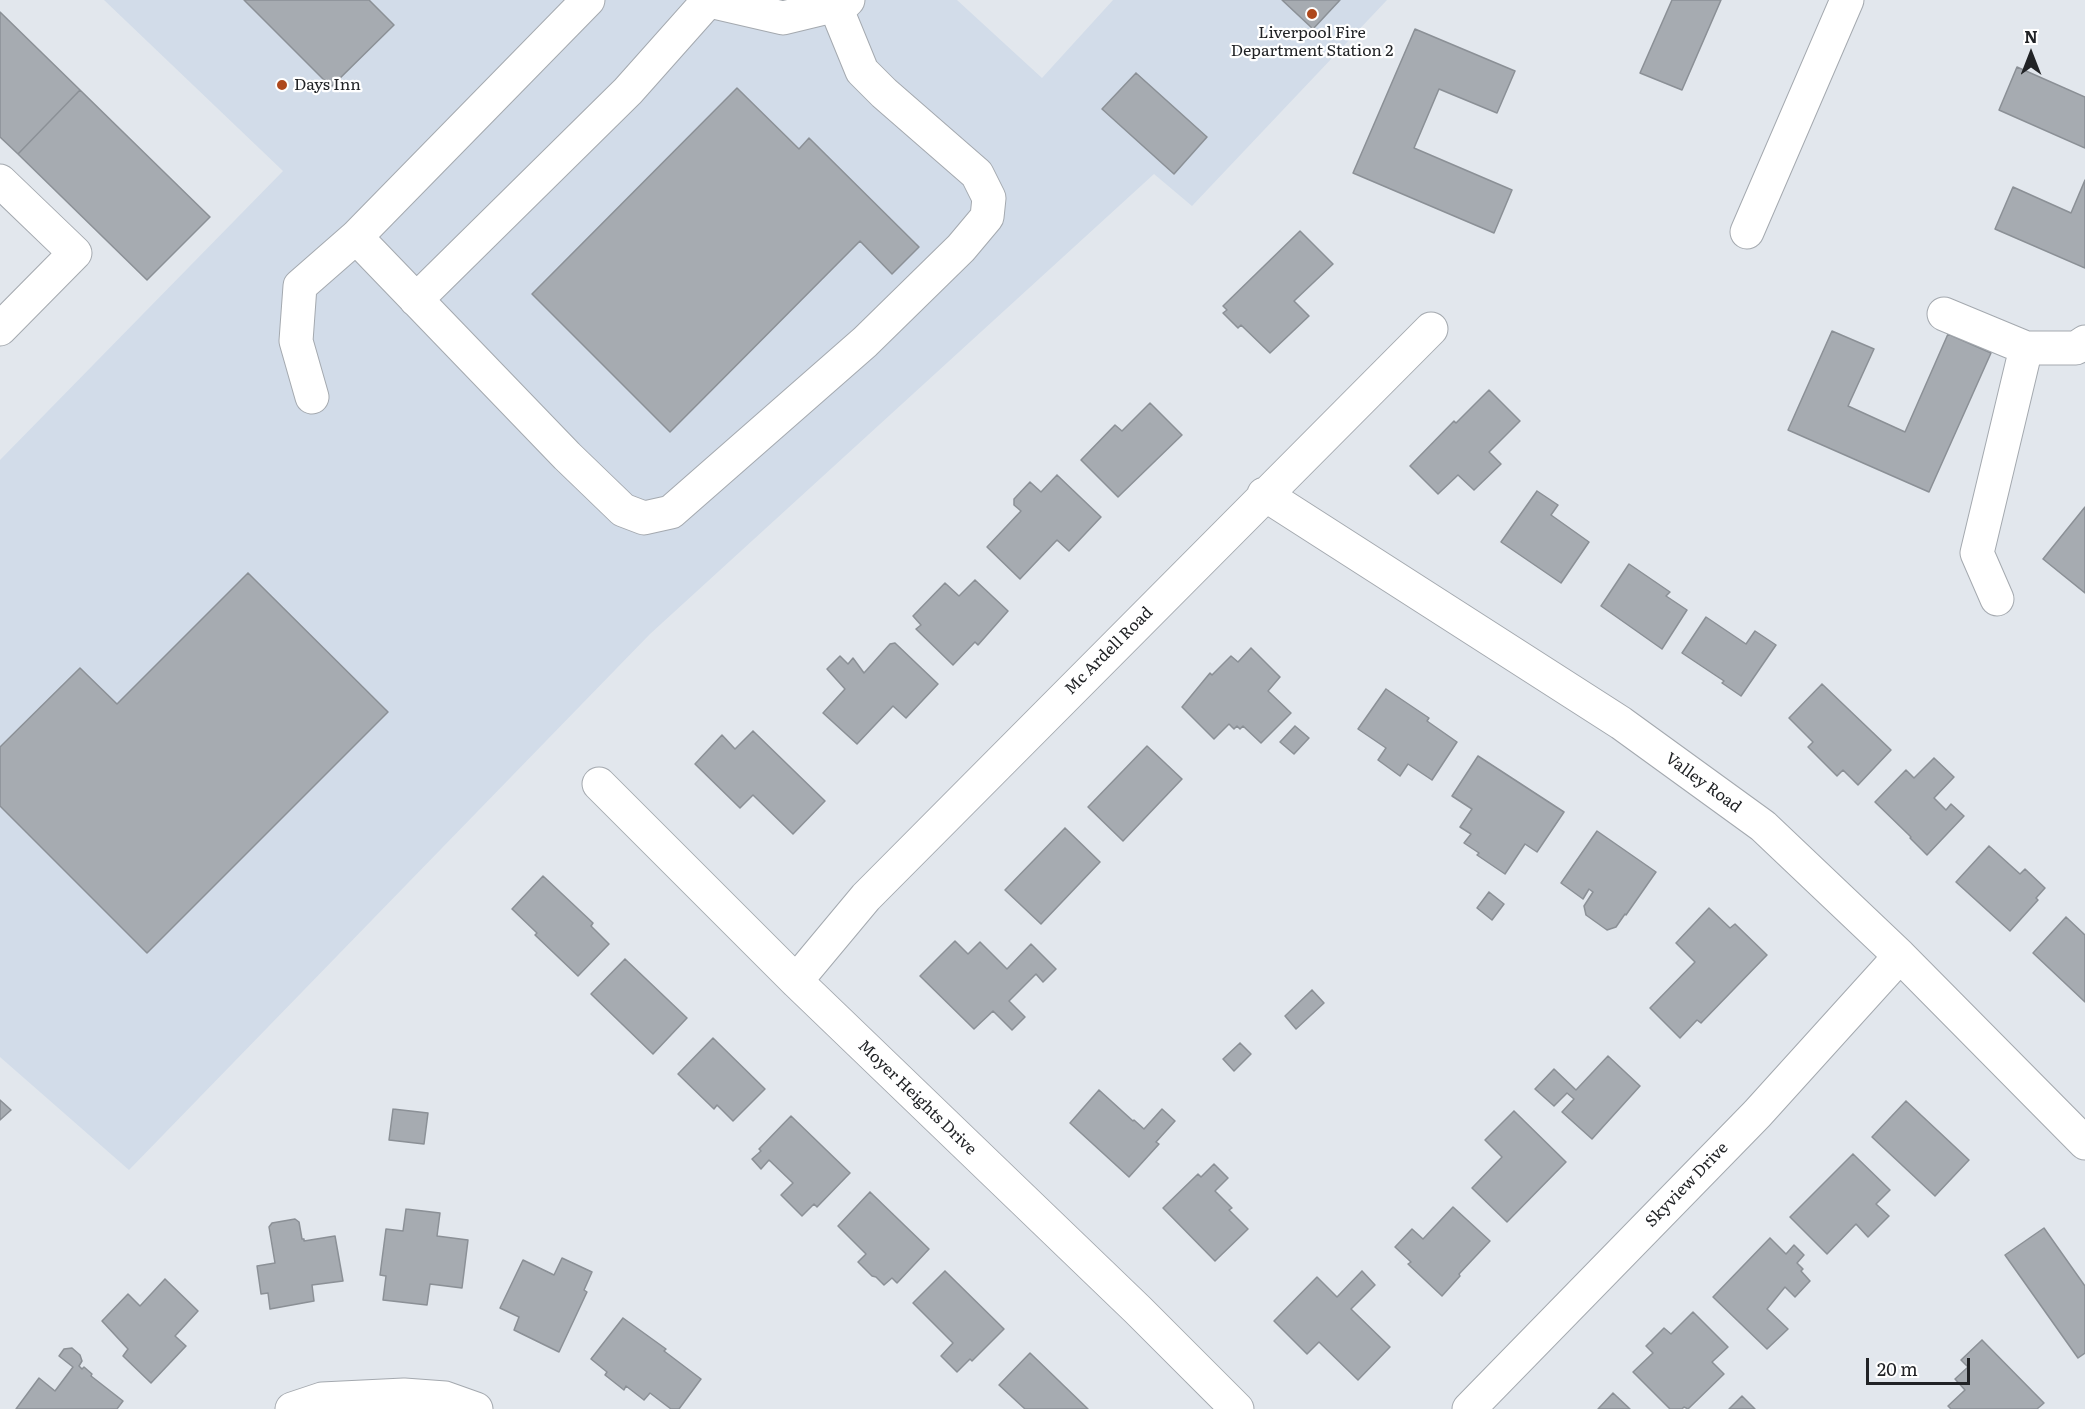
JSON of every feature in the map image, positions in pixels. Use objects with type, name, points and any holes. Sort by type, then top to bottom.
[{"type":"street","points":[[312,396],[296,341],[300,286],[356,237],[588,0]]},
{"type":"street","points":[[356,237],[416,300],[567,456],[623,510],[644,518],[671,512],[865,342],[961,248],[987,217],[989,198],[977,174],[862,71],[842,3],[783,18],[706,0],[628,91],[416,300]]},
{"type":"street","points":[[1747,232],[1846,0]]},
{"type":"street","points":[[0,181],[75,253],[0,329]]},
{"type":"street","points":[[1944,314],[2026,348],[2076,348],[2085,342]]},
{"type":"street","name":"Mc Ardell Road","points":[[796,981],[866,897],[1264,494],[1431,329]]},
{"type":"street","points":[[1997,599],[1977,553],[2026,348]]},
{"type":"street","name":"Valley Road","points":[[1264,494],[1621,723],[1763,826],[1900,956],[2085,1143]]},
{"type":"street","name":"Moyer Heights Drive","points":[[599,784],[796,981],[1138,1310],[1237,1409]]},
{"type":"street","name":"Skyview Drive","points":[[1469,1409],[1757,1114],[1900,956]]},
{"type":"street","points":[[292,1409],[322,1399],[404,1395],[445,1398],[476,1409]]},
{"type":"shaded area","points":[[104,0],[957,0],[1042,78],[1113,0],[1387,0],[1192,206],[1154,174],[650,634],[129,1170],[0,1057],[0,460],[283,171]]},
{"type":"building","points":[[244,0],[369,0],[394,25],[331,87]]},
{"type":"building","name":"Liverpool Fire Department Station 2","points":[[1282,0],[1340,0],[1313,29]]},
{"type":"building","points":[[1672,0],[1721,0],[1682,90],[1640,73]]},
{"type":"building","points":[[0,12],[80,90],[18,154],[0,137]]},
{"type":"building","points":[[1415,29],[1515,71],[1497,113],[1439,89],[1414,148],[1512,190],[1494,233],[1353,173]]},
{"type":"building","points":[[2017,67],[2085,97],[2085,148],[1999,110]]},
{"type":"building","points":[[1136,73],[1207,137],[1174,174],[1102,109]]},
{"type":"building","points":[[737,88],[799,149],[809,138],[919,247],[892,274],[860,241],[670,432],[532,294]]},
{"type":"building","points":[[80,90],[210,217],[147,280],[18,154]]},
{"type":"building","points":[[2085,180],[2085,268],[1995,229],[2013,187],[2071,213]]},
{"type":"building","points":[[1300,231],[1333,264],[1294,301],[1309,316],[1270,353],[1241,325],[1238,328],[1223,313],[1227,310],[1223,306]]},
{"type":"building","points":[[1832,331],[1874,349],[1848,406],[1905,432],[1948,334],[1991,353],[1929,492],[1788,430]]},
{"type":"building","points":[[1489,390],[1520,421],[1489,452],[1501,464],[1474,490],[1458,475],[1438,494],[1410,466],[1454,421],[1456,423]]},
{"type":"building","points":[[1150,403],[1182,435],[1118,497],[1081,460],[1115,425],[1122,431]]},
{"type":"building","points":[[1057,475],[1101,517],[1069,551],[1057,540],[1020,579],[987,547],[1021,511],[1014,505],[1014,499],[1030,482],[1041,492]]},
{"type":"building","points":[[1537,491],[1558,505],[1551,515],[1589,542],[1561,583],[1501,542]]},
{"type":"building","points":[[2085,507],[2085,593],[2043,559]]},
{"type":"building","points":[[1629,564],[1670,592],[1666,596],[1687,610],[1662,649],[1601,606]]},
{"type":"building","points":[[248,573],[388,712],[147,953],[0,806],[0,747],[80,668],[117,704]]},
{"type":"building","points":[[975,580],[1008,611],[978,645],[975,642],[953,665],[916,629],[921,625],[913,616],[945,583],[959,596]]},
{"type":"building","points":[[1706,617],[1746,644],[1755,631],[1776,645],[1741,696],[1722,683],[1724,681],[1682,653]]},
{"type":"building","points":[[895,643],[938,684],[906,718],[893,706],[857,744],[823,713],[845,689],[827,669],[840,656],[848,664],[853,658],[864,673],[890,644]]},
{"type":"building","points":[[1251,648],[1280,677],[1268,691],[1291,713],[1261,743],[1243,726],[1240,729],[1237,726],[1234,729],[1229,724],[1214,739],[1182,707],[1210,673],[1212,675],[1231,656],[1238,662]]},
{"type":"building","points":[[1822,684],[1891,750],[1858,785],[1843,770],[1837,776],[1808,747],[1813,742],[1789,718]]},
{"type":"building","points":[[1386,689],[1429,718],[1427,721],[1457,742],[1432,780],[1408,764],[1400,776],[1378,760],[1386,748],[1358,729]]},
{"type":"building","points":[[1295,726],[1309,738],[1294,754],[1280,742]]},
{"type":"building","points":[[753,731],[825,801],[793,834],[753,795],[740,808],[695,764],[722,735],[735,749]]},
{"type":"building","points":[[1147,746],[1182,779],[1123,841],[1088,807]]},
{"type":"building","points":[[1478,756],[1564,812],[1537,852],[1525,844],[1505,874],[1464,843],[1471,834],[1460,827],[1472,809],[1452,796]]},
{"type":"building","points":[[1934,758],[1954,777],[1934,798],[1946,810],[1951,804],[1964,816],[1927,855],[1875,802],[1906,770],[1914,778]]},
{"type":"building","points":[[1065,828],[1100,862],[1041,924],[1005,890]]},
{"type":"building","points":[[1597,831],[1656,872],[1616,927],[1607,930],[1586,915],[1584,906],[1593,892],[1589,889],[1583,899],[1561,883]]},
{"type":"building","points":[[1989,846],[2020,874],[2025,869],[2045,888],[2036,898],[2038,900],[2010,931],[1956,882]]},
{"type":"building","points":[[543,876],[593,923],[591,926],[609,944],[578,976],[535,935],[537,933],[512,909]]},
{"type":"building","points":[[1489,892],[1504,904],[1492,920],[1477,908]]},
{"type":"building","points":[[1709,908],[1730,928],[1735,924],[1767,955],[1701,1023],[1697,1020],[1680,1038],[1650,1008],[1695,962],[1676,943]]},
{"type":"building","points":[[2066,917],[2085,935],[2085,1002],[2033,953]]},
{"type":"building","points":[[955,941],[968,954],[980,942],[1007,969],[1031,944],[1056,969],[1043,982],[1036,974],[1009,1001],[1025,1017],[1012,1030],[993,1011],[974,1029],[920,976]]},
{"type":"building","points":[[625,959],[687,1018],[653,1054],[591,994]]},
{"type":"building","points":[[1312,990],[1324,1003],[1296,1029],[1285,1016]]},
{"type":"building","points":[[713,1038],[765,1089],[733,1121],[717,1105],[714,1109],[678,1074]]},
{"type":"building","points":[[1240,1043],[1251,1054],[1234,1071],[1223,1059]]},
{"type":"building","points":[[1608,1056],[1640,1086],[1592,1139],[1562,1112],[1574,1099],[1567,1093],[1554,1106],[1535,1089],[1554,1069],[1576,1090]]},
{"type":"building","points":[[1099,1090],[1144,1129],[1162,1109],[1175,1121],[1156,1142],[1159,1144],[1129,1177],[1070,1123]]},
{"type":"building","points":[[0,1100],[11,1110],[0,1120]]},
{"type":"building","points":[[1906,1101],[1969,1160],[1935,1196],[1872,1137]]},
{"type":"building","points":[[393,1109],[428,1113],[424,1144],[389,1140]]},
{"type":"building","points":[[1514,1111],[1566,1162],[1507,1222],[1472,1188],[1502,1157],[1485,1140]]},
{"type":"building","points":[[791,1116],[850,1173],[817,1207],[814,1204],[802,1216],[781,1195],[793,1183],[769,1160],[761,1169],[752,1159]]},
{"type":"building","points":[[1853,1154],[1890,1190],[1876,1204],[1889,1216],[1868,1237],[1856,1224],[1827,1254],[1790,1217]]},
{"type":"building","points":[[1214,1164],[1228,1178],[1215,1191],[1232,1208],[1229,1210],[1248,1229],[1215,1261],[1163,1208],[1198,1174],[1201,1177]]},
{"type":"building","points":[[870,1192],[929,1249],[897,1283],[892,1278],[884,1285],[872,1276],[858,1262],[866,1254],[838,1226]]},
{"type":"building","points":[[1453,1207],[1490,1241],[1442,1296],[1408,1264],[1411,1262],[1395,1247],[1412,1229],[1423,1239]]},
{"type":"building","points":[[406,1209],[440,1213],[437,1236],[468,1240],[462,1288],[430,1284],[427,1305],[383,1300],[386,1276],[380,1275],[386,1229],[403,1231]]},
{"type":"building","points":[[295,1219],[299,1222],[304,1241],[335,1236],[343,1281],[312,1285],[314,1301],[270,1309],[268,1293],[261,1294],[257,1266],[275,1263],[269,1227],[272,1223]]},
{"type":"building","points":[[2044,1228],[2085,1286],[2085,1353],[2078,1358],[2005,1255]]},
{"type":"building","points":[[1770,1238],[1786,1254],[1794,1245],[1804,1255],[1797,1263],[1810,1281],[1795,1297],[1785,1287],[1767,1309],[1788,1329],[1767,1349],[1713,1297]]},
{"type":"building","points":[[562,1258],[592,1272],[584,1290],[587,1292],[559,1352],[514,1330],[519,1317],[500,1308],[523,1260],[554,1275]]},
{"type":"building","points":[[945,1271],[1004,1329],[972,1361],[970,1359],[957,1372],[941,1356],[953,1343],[913,1303]]},
{"type":"building","points":[[1362,1271],[1375,1285],[1351,1309],[1390,1347],[1358,1380],[1319,1342],[1307,1354],[1274,1321],[1317,1277],[1337,1297]]},
{"type":"building","points":[[165,1279],[198,1311],[175,1336],[186,1346],[151,1383],[123,1356],[128,1349],[102,1321],[128,1294],[140,1306]]},
{"type":"building","points":[[1693,1312],[1728,1347],[1712,1362],[1724,1374],[1688,1409],[1684,1407],[1670,1409],[1633,1372],[1653,1353],[1646,1346],[1664,1328],[1671,1334]]},
{"type":"building","points":[[623,1318],[666,1349],[664,1351],[701,1379],[679,1409],[671,1409],[650,1393],[644,1400],[626,1386],[624,1390],[605,1375],[607,1372],[591,1359]]},
{"type":"building","points":[[1982,1340],[2044,1403],[2037,1409],[1951,1409],[1948,1406],[1965,1390],[1955,1379],[1968,1367],[1961,1360]]},
{"type":"building","points":[[72,1348],[80,1355],[82,1361],[79,1366],[82,1369],[84,1367],[92,1374],[91,1376],[123,1401],[117,1409],[16,1409],[39,1378],[55,1391],[73,1367],[59,1356],[64,1349]]},
{"type":"building","points":[[1030,1353],[1088,1409],[1025,1409],[999,1385]]},
{"type":"building","points":[[1613,1393],[1630,1409],[1598,1409]]},
{"type":"building","points":[[1742,1396],[1755,1409],[1729,1409]]},
{"type":"place","name":"Liverpool Fire Department Station 2","points":[[1312,14]]},
{"type":"place","name":"Days Inn","points":[[282,85]]}]
